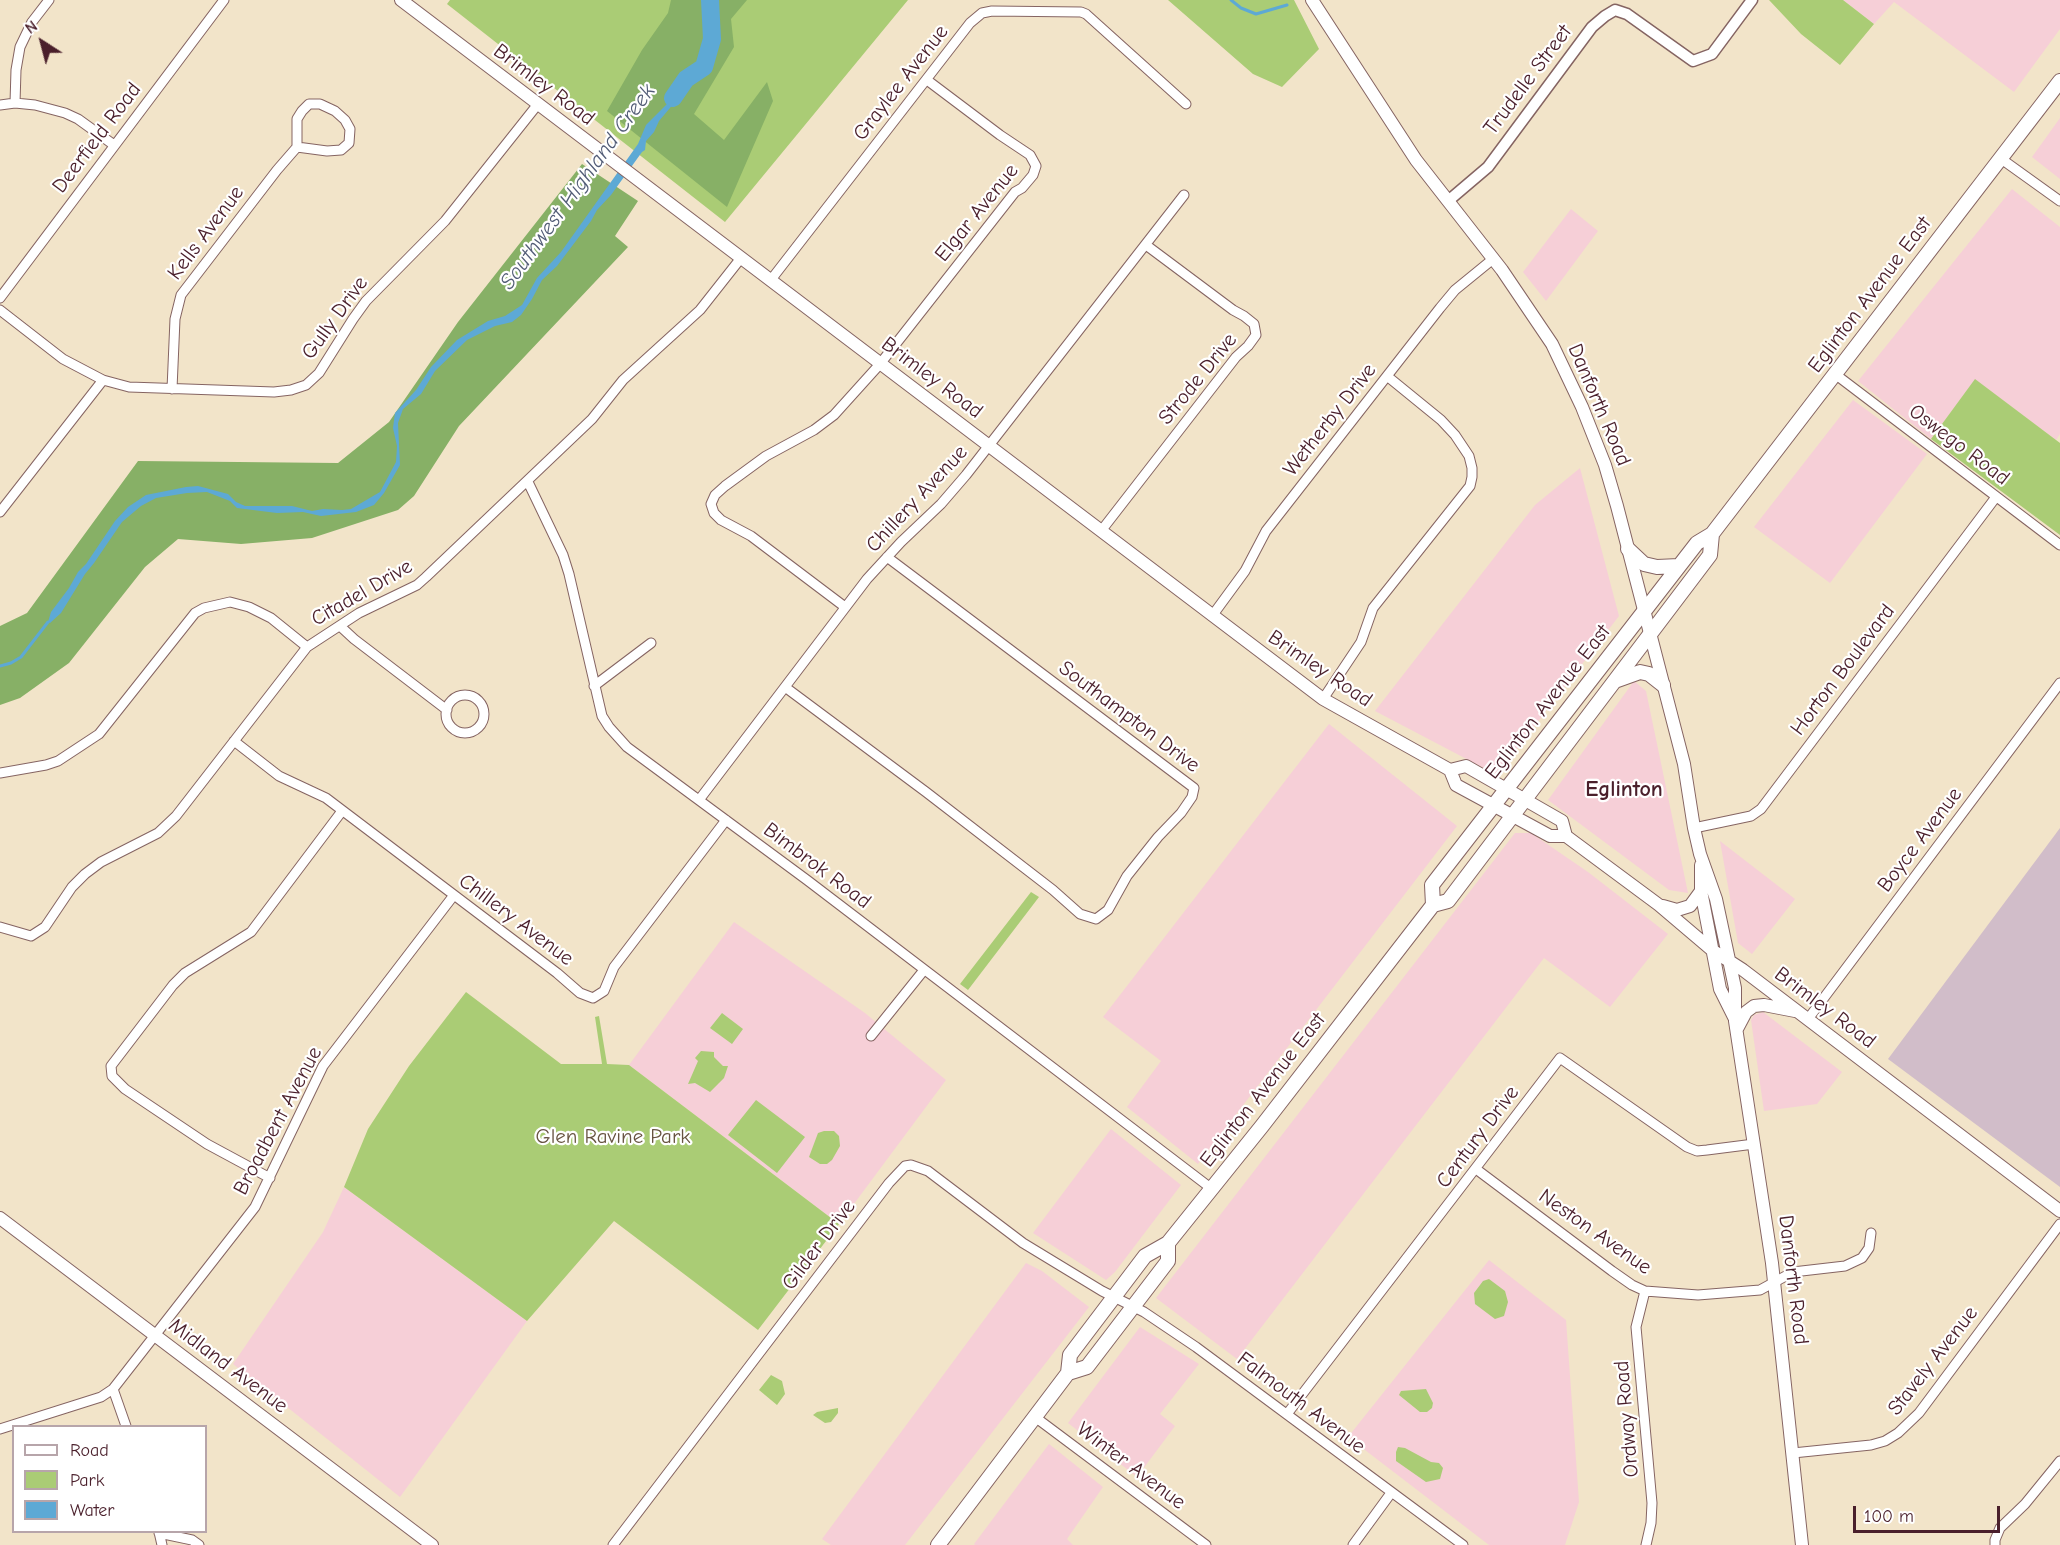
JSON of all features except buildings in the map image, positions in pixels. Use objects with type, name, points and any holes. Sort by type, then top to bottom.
[{"type":"main road","name":"Brimley Road","points":[[401,0],[1323,699],[1450,770],[1456,785],[1550,836],[1566,836],[1659,905],[1712,950],[1803,1015],[2060,1211]]},
{"type":"main road","name":"Danforth Road","points":[[1312,0],[1416,160],[1531,311],[1567,372],[1605,465],[1684,764],[1694,828],[1716,898],[1735,988],[1736,1025],[1774,1284],[1802,1545]]},
{"type":"main road","name":"Eglinton Avenue East","points":[[1433,905],[1432,885],[1696,543],[1712,534],[2060,81]]},
{"type":"main road","name":"Eglinton Avenue East","points":[[944,1543],[1068,1373],[1070,1355],[1113,1297],[1145,1256],[1168,1243],[1212,1190],[1433,905],[1449,901],[1710,555],[1712,534]]},
{"type":"main road","points":[[1628,549],[1644,564],[1657,567],[1679,566]]},
{"type":"main road","points":[[1613,682],[1640,672],[1649,674],[1663,685]]},
{"type":"main road","name":"Brimley Road","points":[[1450,770],[1466,765],[1562,821],[1566,836]]},
{"type":"main road","name":"Danforth Road","points":[[1701,854],[1701,891],[1712,950],[1720,989],[1736,1025]]},
{"type":"main road","points":[[1659,905],[1677,910],[1690,906],[1701,891]]},
{"type":"main road","points":[[1736,1025],[1754,1006],[1764,1005],[1803,1015]]},
{"type":"main road","name":"Midland Avenue","points":[[0,1218],[432,1545]]},
{"type":"main road","name":"Eglinton Avenue East","points":[[1068,1373],[1087,1367],[1168,1261],[1168,1243]]},
{"type":"street","points":[[15,103],[16,70],[20,47],[32,22],[48,0]]},
{"type":"street","name":"Deerfield Road","points":[[0,298],[224,0]]},
{"type":"street","name":"Trudelle Street","points":[[1448,201],[1488,167],[1592,27],[1605,16],[1615,10],[1627,14],[1693,61],[1712,54],[1752,0]]},
{"type":"street","name":"Graylee Avenue","points":[[770,280],[970,23],[982,13],[992,11],[1081,12],[1086,14],[1186,104]]},
{"type":"street","name":"Elgar Avenue","points":[[880,364],[1015,192],[1029,181],[1036,166],[1030,155],[927,80]]},
{"type":"street","points":[[0,105],[15,103],[35,105],[65,112],[114,145]]},
{"type":"street","points":[[320,104],[335,111],[345,120],[350,129],[349,143],[341,150],[327,151],[297,147],[297,119],[309,105],[320,104]]},
{"type":"street","name":"Gully Drive","points":[[0,310],[63,359],[103,380],[129,387],[273,392],[306,385],[319,372],[366,301],[445,221],[538,104]]},
{"type":"street","name":"Kells Avenue","points":[[172,389],[175,320],[181,296],[297,147]]},
{"type":"street","points":[[2000,158],[2060,201]]},
{"type":"street","name":"Chillery Avenue","points":[[699,800],[845,607],[887,557],[941,504],[989,446],[1184,195]]},
{"type":"street","name":"Strode Drive","points":[[1101,531],[1236,357],[1256,335],[1254,324],[1146,245]]},
{"type":"street","name":"Citadel Drive","points":[[0,927],[31,936],[45,927],[72,888],[85,874],[101,862],[158,833],[176,816],[307,647],[377,603],[417,585],[592,420],[623,380],[700,310],[741,258]]},
{"type":"street","name":"Wetherby Drive","points":[[1212,616],[1245,572],[1266,531],[1387,376],[1455,290],[1493,259]]},
{"type":"street","points":[[845,607],[751,536],[721,520],[714,513],[711,504],[715,495],[759,461],[814,430],[834,415],[880,364]]},
{"type":"street","name":"Oswego Road","points":[[1835,374],[2060,545]]},
{"type":"street","points":[[1323,699],[1361,642],[1373,608],[1470,486],[1472,477],[1469,456],[1455,435],[1442,420],[1387,376]]},
{"type":"street","points":[[0,512],[103,380]]},
{"type":"street","name":"Bimbrok Road","points":[[528,482],[566,565],[602,716],[609,728],[627,747],[1212,1190]]},
{"type":"street","name":"Horton Boulevard","points":[[1694,828],[1751,816],[1761,809],[1996,497]]},
{"type":"street","name":"Southampton Drive","points":[[785,687],[935,799],[1053,890],[1080,914],[1096,918],[1108,910],[1127,876],[1158,837],[1181,813],[1192,797],[1194,788],[887,557]]},
{"type":"street","points":[[0,773],[46,765],[75,751],[99,734],[195,613],[204,608],[230,602],[249,607],[271,618],[307,647]]},
{"type":"street","points":[[340,626],[447,710],[448,722],[452,728],[463,733],[476,730],[483,720],[481,703],[471,696],[459,697],[447,710]]},
{"type":"street","points":[[594,686],[651,643]]},
{"type":"street","name":"Boyce Avenue","points":[[1803,1015],[2060,683]]},
{"type":"street","name":"Chillery Avenue","points":[[234,741],[279,776],[326,798],[557,973],[580,993],[593,998],[604,991],[614,967],[726,820]]},
{"type":"street","points":[[270,1178],[207,1144],[125,1089],[112,1076],[111,1066],[179,979],[251,932],[342,812]]},
{"type":"street","name":"Broadbent Avenue","points":[[113,1389],[255,1206],[322,1066],[454,895]]},
{"type":"street","points":[[871,1036],[924,970]]},
{"type":"street","name":"Century Drive","points":[[1287,1414],[1560,1058],[1687,1147],[1697,1151],[1754,1144]]},
{"type":"street","name":"Gilder Drive","points":[[613,1545],[889,1184],[905,1167],[917,1166],[928,1171],[1023,1243],[1113,1297]]},
{"type":"street","name":"Neston Avenue","points":[[1476,1169],[1612,1271],[1645,1291],[1698,1295],[1760,1290],[1792,1272],[1845,1266],[1862,1258],[1869,1248],[1871,1233]]},
{"type":"street","name":"Stavely Avenue","points":[[1793,1453],[1871,1445],[1885,1441],[1898,1433],[1919,1413],[2060,1224]]},
{"type":"street","name":"Ordway Road","points":[[1645,1291],[1636,1327],[1652,1503],[1652,1523],[1646,1545]]},
{"type":"street","name":"Falmouth Avenue","points":[[1113,1297],[1144,1312],[1197,1347],[1463,1545]]},
{"type":"street","points":[[13,1425],[101,1397],[113,1389],[126,1425]]},
{"type":"street","name":"Winter Avenue","points":[[1035,1417],[1206,1545]]},
{"type":"street","points":[[1995,1545],[2000,1528],[2025,1504],[2060,1461]]},
{"type":"street","points":[[1353,1545],[1391,1493]]},
{"type":"street","points":[[163,1533],[192,1540],[199,1545]]},
{"type":"shaded area","points":[[1843,0],[2060,0],[2060,29],[2014,92],[1894,2],[1874,24]]},
{"type":"shaded area","points":[[2060,118],[2060,179],[2032,157]]},
{"type":"shaded area","points":[[2012,189],[2060,227],[2060,434],[2056,440],[1975,380],[1931,439],[1858,381]]},
{"type":"shaded area","points":[[1571,209],[1598,231],[1546,301],[1523,272]]},
{"type":"shaded area","points":[[1853,400],[1927,454],[1830,583],[1754,527]]},
{"type":"shaded area","points":[[1580,468],[1619,616],[1497,775],[1375,711],[1535,505]]},
{"type":"shaded area","points":[[1634,681],[1646,691],[1688,893],[1669,890],[1548,800]]},
{"type":"shaded area","points":[[1329,724],[1457,826],[1198,1164],[1127,1107],[1161,1061],[1103,1017]]},
{"type":"shaded area","points":[[2060,828],[2060,1187],[1888,1059]]},
{"type":"shaded area","points":[[1515,833],[1531,833],[1588,872],[1668,934],[1610,1007],[1544,958],[1237,1359],[1156,1298]]},
{"type":"shaded area","points":[[1720,841],[1795,899],[1752,954],[1738,943]]},
{"type":"shaded area","points":[[734,922],[865,1013],[946,1080],[839,1224],[629,1065]]},
{"type":"shaded area","points":[[1763,1012],[1842,1072],[1817,1104],[1764,1111],[1751,1020],[1754,1015]]},
{"type":"shaded area","points":[[1111,1129],[1181,1185],[1115,1272],[1106,1280],[1033,1233]]},
{"type":"shaded area","points":[[344,1187],[527,1321],[400,1497],[233,1364],[323,1232]]},
{"type":"shaded area","points":[[1489,1260],[1566,1320],[1579,1502],[1565,1545],[1489,1545],[1348,1437]]},
{"type":"shaded area","points":[[1026,1263],[1042,1271],[1089,1307],[905,1545],[831,1545],[822,1539]]},
{"type":"shaded area","points":[[1140,1327],[1199,1364],[1160,1414],[1175,1426],[1137,1477],[1068,1423]]},
{"type":"shaded area","points":[[1049,1444],[1103,1487],[1067,1539],[1073,1545],[975,1545],[974,1544]]},
{"type":"green space","points":[[450,0],[908,0],[725,222],[447,4]]},
{"type":"green space","points":[[671,0],[747,0],[731,19],[734,47],[694,114],[724,140],[767,82],[773,101],[727,207],[607,111],[642,50],[668,13]]},
{"type":"green space","points":[[1168,0],[1294,0],[1319,49],[1282,87],[1253,74]]},
{"type":"green space","points":[[1769,0],[1843,0],[1874,24],[1840,65],[1801,34]]},
{"type":"green space","points":[[582,164],[638,201],[615,236],[628,247],[459,426],[414,496],[398,510],[312,538],[241,544],[178,539],[145,567],[69,663],[20,698],[0,705],[0,626],[27,613],[138,461],[338,463],[389,422],[458,322]]},
{"type":"green space","points":[[1975,379],[2060,443],[2060,535],[1931,439]]},
{"type":"green space","points":[[1031,892],[1039,897],[968,990],[960,984]]},
{"type":"green space","name":"Glen Ravine Park","points":[[466,992],[561,1064],[602,1064],[595,1017],[599,1016],[607,1064],[629,1065],[839,1224],[758,1330],[614,1221],[527,1321],[344,1187],[368,1129],[409,1066]]},
{"type":"green space","points":[[722,1013],[743,1029],[732,1044],[710,1028]]},
{"type":"green space","points":[[701,1051],[714,1052],[714,1057],[723,1066],[728,1066],[724,1078],[710,1092],[695,1083],[688,1084],[698,1061],[695,1058]]},
{"type":"green space","points":[[756,1100],[805,1137],[777,1173],[728,1135]]},
{"type":"green space","points":[[834,1131],[839,1136],[840,1146],[832,1160],[827,1164],[820,1164],[809,1157],[818,1133]]},
{"type":"green space","points":[[1489,1279],[1505,1291],[1508,1302],[1504,1316],[1495,1319],[1475,1304],[1474,1293],[1483,1281]]},
{"type":"green space","points":[[771,1375],[782,1381],[785,1394],[777,1405],[759,1390]]},
{"type":"green space","points":[[1426,1389],[1433,1403],[1432,1408],[1427,1412],[1420,1412],[1399,1395],[1401,1391]]},
{"type":"green space","points":[[838,1408],[838,1413],[831,1422],[825,1423],[813,1415],[817,1412]]},
{"type":"green space","points":[[1398,1447],[1405,1448],[1431,1462],[1439,1463],[1443,1468],[1440,1479],[1426,1482],[1396,1461]]},
{"type":"water","name":"Southwest Highland Creek","points":[[686,79],[675,102],[646,141],[645,150],[597,210],[557,266],[542,280],[521,315],[512,322],[495,326],[467,340],[435,371],[421,394],[403,409],[398,423],[400,465],[384,493],[374,505],[356,512],[321,516],[303,512],[277,513],[237,508],[230,501],[207,492],[156,498],[141,506],[122,522],[61,613],[50,623],[48,622],[51,612],[115,521],[128,507],[146,495],[198,486],[228,494],[236,502],[245,506],[292,506],[312,511],[351,509],[380,492],[396,462],[397,446],[393,428],[395,413],[416,390],[431,367],[457,340],[488,321],[505,316],[522,305],[537,278],[561,252],[638,144],[646,125],[666,105]]},
{"type":"waterway","name":"Southwest Highland Creek","points":[[673,98],[686,79],[704,67],[712,39],[710,0]]},
{"type":"waterway","points":[[1231,0],[1241,8],[1256,14],[1287,5]]},
{"type":"waterway","name":"Southwest Highland Creek","points":[[0,666],[21,657],[48,622]]},
{"type":"district","name":"Eglinton","points":[[1624,790]]}]
